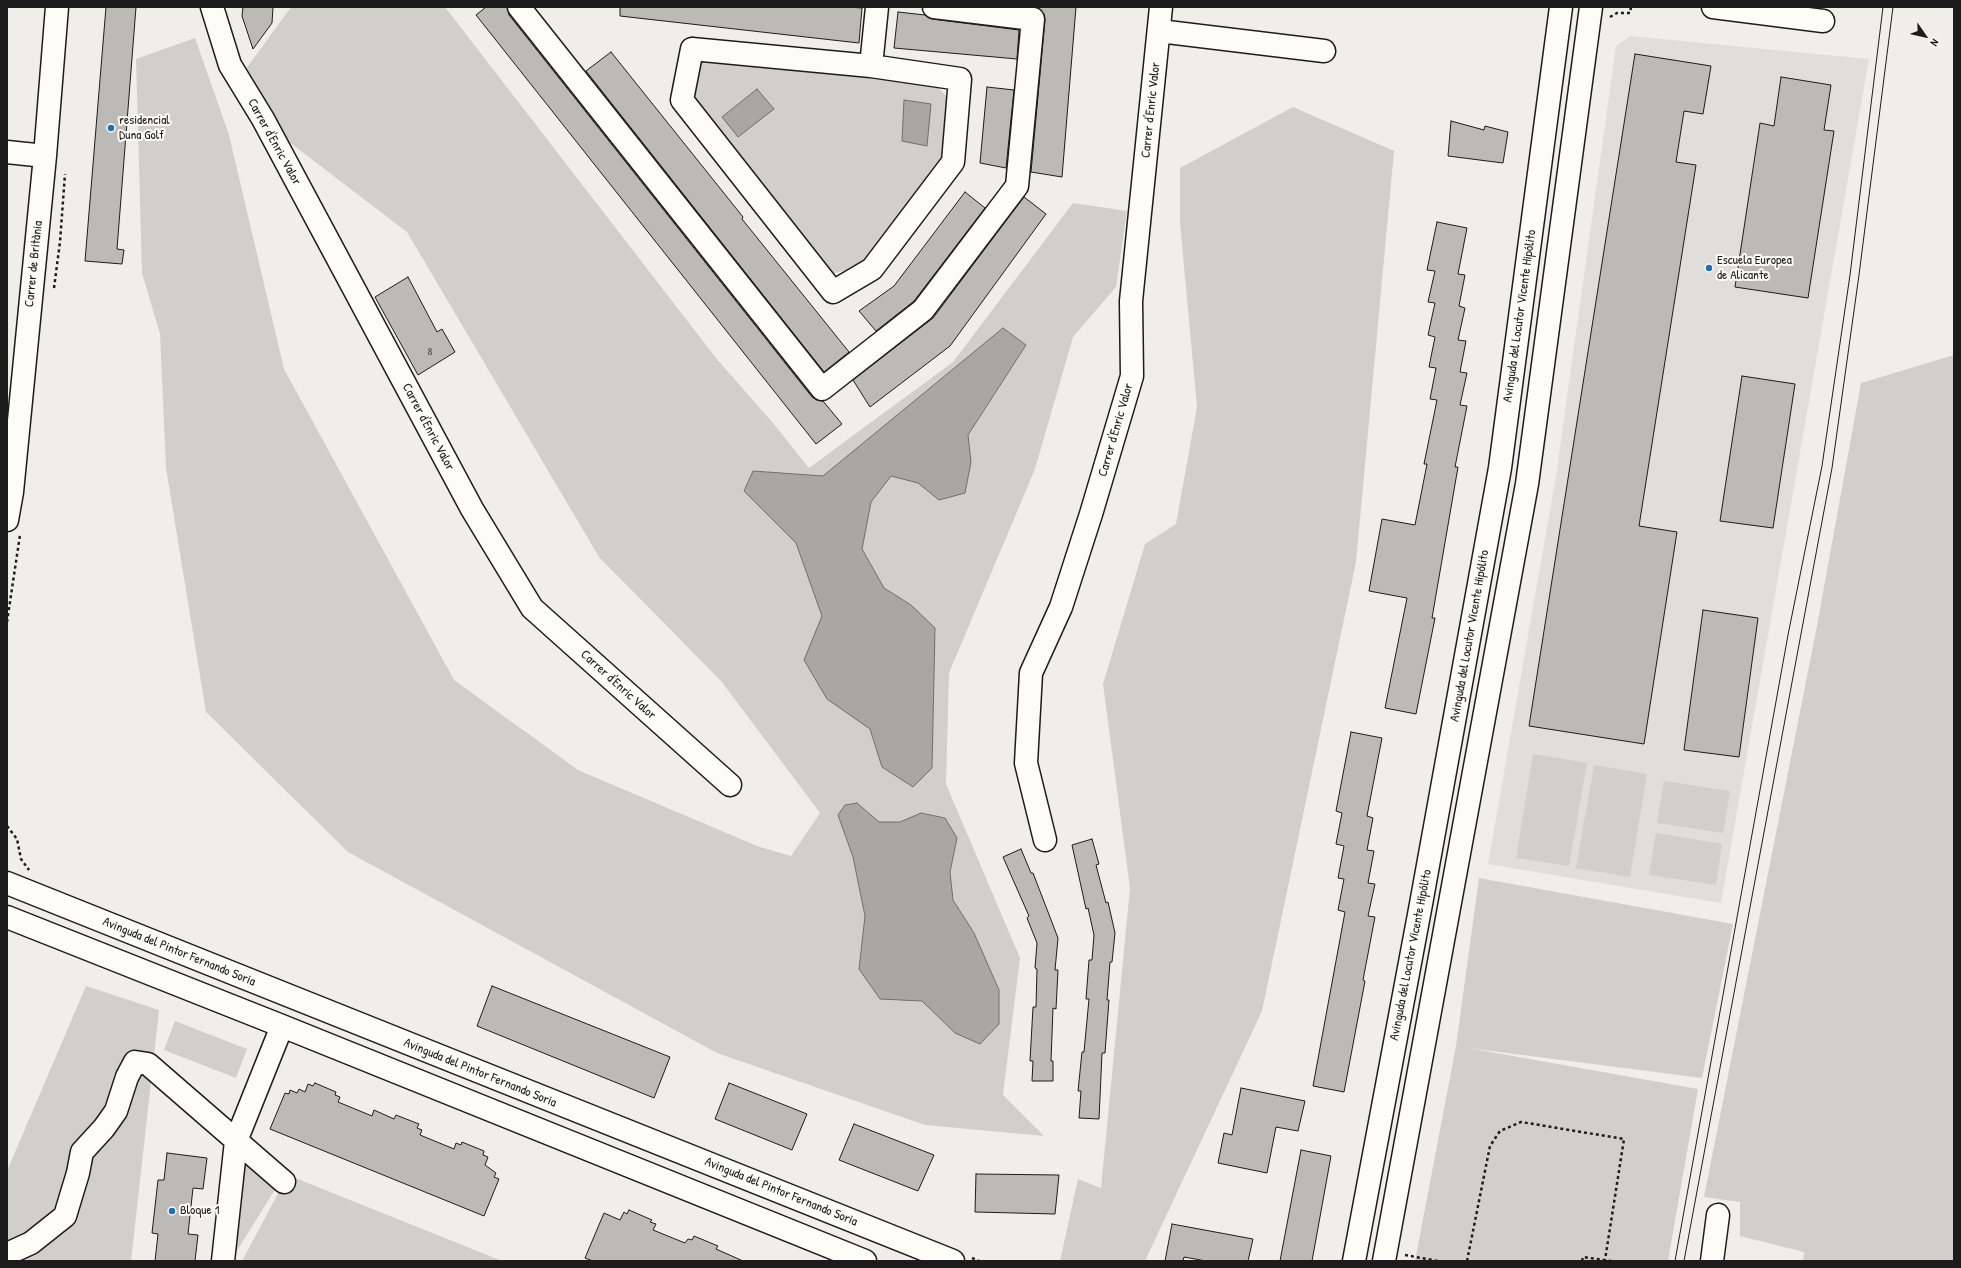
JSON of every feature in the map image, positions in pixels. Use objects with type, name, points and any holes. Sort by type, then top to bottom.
[{"type":"street","name":"Carrer de Britània","points":[[7,520],[45,156],[57,7]]},
{"type":"street","name":"Carrer d'Enric Valor","points":[[212,7],[230,64],[266,126],[472,509],[532,608],[730,785]]},
{"type":"street","points":[[518,7],[822,389],[923,310],[1017,186],[1033,19],[934,7]]},
{"type":"street","points":[[871,66],[877,7]]},
{"type":"street","name":"Carrer d'Enric Valor","points":[[1045,840],[1026,763],[1031,673],[1061,607],[1091,514],[1132,376],[1131,300],[1161,7]]},
{"type":"street","name":"Avinguda del Locutor Vicente Hipólito","points":[[1354,1261],[1420,912],[1500,468],[1561,7]]},
{"type":"street","points":[[1393,1258],[1527,484],[1591,7]]},
{"type":"street","points":[[1713,7],[1823,21]]},
{"type":"street","points":[[1159,31],[1324,50]]},
{"type":"street","points":[[692,49],[871,66],[960,79],[953,162],[872,268],[833,292],[682,100],[692,49]]},
{"type":"street","points":[[7,152],[45,156]]},
{"type":"street","name":"Avinguda del Pintor Fernando Soria","points":[[7,883],[954,1261]]},
{"type":"street","points":[[7,918],[282,1026],[865,1261]]},
{"type":"street","points":[[223,1261],[236,1141],[282,1026]]},
{"type":"street","points":[[7,1254],[31,1243],[65,1216],[78,1173],[82,1152],[104,1128],[116,1111],[127,1077],[135,1062],[148,1064],[284,1182]]},
{"type":"street","points":[[1712,1261],[1718,1216]]},
{"type":"path","points":[[1467,1261],[1490,1146],[1500,1131],[1521,1122],[1624,1139],[1605,1260]]},
{"type":"path","points":[[1582,1261],[1583,1257],[1612,1261]]},
{"type":"path","points":[[1393,1258],[1438,1261]]},
{"type":"shaded area","points":[[291,7],[445,7],[716,358],[773,423],[809,468],[953,362],[1073,203],[1127,211],[1116,287],[1073,337],[1035,469],[949,673],[946,784],[1020,958],[1003,1095],[1044,1136],[925,1125],[717,1053],[348,852],[206,712],[166,468],[160,334],[142,273],[136,59],[195,38],[229,135],[284,369],[454,680],[578,770],[757,846],[791,856],[820,813],[721,681],[599,557],[407,232],[289,142],[243,73]]},
{"type":"shaded area","name":"Escuela Europea de Alicante","points":[[1630,36],[1869,59],[1721,903],[1488,864],[1556,476],[1616,46]]},
{"type":"shaded area","points":[[704,58],[934,83],[951,101],[948,160],[869,265],[830,274],[693,98],[693,75]]},
{"type":"shaded area","points":[[757,89],[774,109],[738,137],[722,117]]},
{"type":"shaded area","points":[[904,100],[931,104],[927,146],[902,141]]},
{"type":"shaded area","points":[[1293,107],[1394,151],[1356,562],[1262,1011],[1145,1261],[1060,1261],[1078,1179],[1101,1188],[1130,888],[1103,684],[1145,544],[1176,524],[1197,407],[1180,223],[1180,168]]},
{"type":"shaded area","points":[[1003,328],[1026,345],[968,435],[971,462],[965,493],[939,500],[918,483],[891,476],[871,502],[862,549],[884,588],[911,605],[935,628],[932,768],[913,787],[882,767],[870,729],[827,699],[804,660],[822,616],[796,543],[744,491],[753,471],[823,476]]},
{"type":"shaded area","points":[[1954,355],[1954,1261],[1803,1261],[1804,1252],[1740,1236],[1740,1202],[1704,1197],[1816,631],[1861,383]]},
{"type":"shaded area","points":[[1533,754],[1587,763],[1569,866],[1516,858]]},
{"type":"shaded area","points":[[1594,765],[1647,774],[1630,877],[1576,868]]},
{"type":"shaded area","points":[[1664,781],[1730,791],[1723,833],[1657,823]]},
{"type":"shaded area","points":[[857,803],[879,822],[900,822],[921,813],[945,818],[957,838],[950,872],[953,900],[974,933],[999,990],[999,1024],[980,1044],[955,1033],[922,1001],[880,999],[859,969],[865,916],[853,857],[838,815],[845,805]]},
{"type":"shaded area","points":[[1656,833],[1722,844],[1716,885],[1649,875]]},
{"type":"shaded area","points":[[1479,878],[1733,924],[1702,1078],[1468,1048],[1698,1089],[1668,1261],[1415,1261],[1456,1046]]},
{"type":"shaded area","points":[[86,986],[159,1010],[131,1261],[7,1261],[7,1171]]},
{"type":"shaded area","points":[[175,1021],[247,1049],[236,1078],[164,1050]]},
{"type":"shaded area","points":[[246,1155],[279,1183],[235,1254]]},
{"type":"shaded area","points":[[288,1175],[502,1261],[242,1261]]},
{"type":"building","name":"residencial Duna Golf","points":[[106,7],[136,7],[117,249],[124,250],[122,264],[85,261]]},
{"type":"building","points":[[243,7],[273,7],[272,23],[253,49],[242,16]]},
{"type":"building","points":[[486,7],[507,7],[509,15],[812,397],[823,401],[842,424],[816,444],[476,15]]},
{"type":"building","points":[[620,7],[862,8],[859,43],[620,16]]},
{"type":"building","points":[[1036,7],[1076,7],[1062,177],[1031,172],[1045,20],[1044,14]]},
{"type":"building","points":[[898,12],[925,15],[932,19],[1019,30],[1017,59],[894,48]]},
{"type":"building","points":[[611,52],[849,352],[824,372],[586,71]]},
{"type":"building","points":[[1635,54],[1711,66],[1703,114],[1684,111],[1676,162],[1696,165],[1639,526],[1677,532],[1644,744],[1529,726]]},
{"type":"building","points":[[1781,77],[1831,85],[1824,130],[1834,131],[1808,298],[1735,287],[1760,123],[1774,126]]},
{"type":"building","points":[[987,87],[1014,90],[1006,168],[980,163]]},
{"type":"building","points":[[1451,121],[1484,130],[1485,126],[1508,132],[1503,163],[1448,156]]},
{"type":"building","points":[[965,192],[985,208],[914,301],[876,331],[859,311],[894,286]]},
{"type":"building","points":[[1024,197],[1046,214],[950,346],[870,407],[853,380],[933,318]]},
{"type":"building","points":[[1437,222],[1467,228],[1458,274],[1465,275],[1459,306],[1465,308],[1458,340],[1466,341],[1460,372],[1467,373],[1460,405],[1467,406],[1455,467],[1458,467],[1432,618],[1435,618],[1416,714],[1385,708],[1407,598],[1369,591],[1382,519],[1415,525],[1427,464],[1424,464],[1437,400],[1430,399],[1436,368],[1429,367],[1435,337],[1428,335],[1435,303],[1428,302],[1435,271],[1427,270]]},
{"type":"building","points":[[408,277],[437,332],[442,329],[455,352],[418,375],[375,297]]},
{"type":"building","points":[[1742,376],[1795,384],[1773,528],[1720,521]]},
{"type":"building","points":[[1703,610],[1758,618],[1739,757],[1684,750]]},
{"type":"building","points":[[1351,732],[1382,738],[1367,816],[1373,818],[1367,850],[1374,851],[1368,883],[1375,884],[1368,916],[1375,917],[1363,980],[1365,981],[1344,1092],[1313,1086],[1345,912],[1338,910],[1344,879],[1338,878],[1344,846],[1336,844],[1342,813],[1336,811]]},
{"type":"building","points":[[1092,839],[1099,864],[1096,865],[1106,903],[1108,902],[1115,933],[1112,962],[1110,962],[1105,1053],[1102,1053],[1099,1119],[1079,1118],[1081,1091],[1078,1091],[1082,1052],[1084,1052],[1089,999],[1086,999],[1089,960],[1092,960],[1094,935],[1088,908],[1086,909],[1072,845]]},
{"type":"building","points":[[1021,849],[1031,873],[1033,873],[1058,938],[1055,970],[1058,970],[1056,1009],[1053,1008],[1051,1061],[1053,1061],[1053,1081],[1032,1081],[1033,1061],[1030,1061],[1033,1007],[1036,1007],[1037,969],[1035,968],[1037,943],[1027,918],[1029,916],[1003,857]]},
{"type":"building","points":[[492,986],[670,1057],[654,1098],[477,1026]]},
{"type":"building","points":[[315,1083],[336,1092],[335,1095],[340,1097],[338,1102],[372,1116],[374,1110],[394,1119],[396,1115],[419,1124],[417,1128],[422,1130],[420,1135],[454,1149],[456,1143],[461,1145],[462,1142],[484,1151],[483,1155],[488,1157],[485,1165],[496,1173],[494,1177],[499,1179],[484,1216],[270,1129],[285,1093],[289,1094],[290,1090],[297,1093],[299,1089],[305,1092],[308,1084],[313,1086]]},
{"type":"building","points":[[729,1083],[807,1114],[792,1150],[715,1119]]},
{"type":"building","points":[[1241,1088],[1305,1101],[1298,1131],[1276,1127],[1267,1173],[1218,1163],[1224,1133],[1232,1135]]},
{"type":"building","points":[[854,1124],[934,1155],[918,1191],[839,1160]]},
{"type":"building","points":[[1301,1150],[1331,1156],[1312,1261],[1280,1261]]},
{"type":"building","name":"Bloque 1","points":[[167,1153],[207,1158],[203,1189],[193,1188],[188,1234],[198,1235],[195,1261],[155,1261],[158,1234],[152,1233],[158,1180],[164,1180]]},
{"type":"building","points":[[976,1174],[1059,1175],[1055,1214],[975,1212]]},
{"type":"building","points":[[629,1210],[652,1220],[650,1222],[656,1224],[653,1230],[685,1243],[688,1239],[692,1240],[694,1236],[718,1246],[716,1249],[743,1261],[593,1261],[585,1258],[604,1213],[620,1220],[624,1212],[627,1214]]},
{"type":"building","points":[[1172,1224],[1253,1239],[1248,1261],[1206,1261],[1184,1257],[1183,1261],[1165,1261]]},
{"type":"tram line","points":[[1675,1261],[1788,635],[1822,466],[1850,275],[1883,7]]},
{"type":"tram line","points":[[1684,1261],[1832,468],[1859,275],[1893,7]]},
{"type":"place","name":"residencial Duna Golf","points":[[111,128]]},
{"type":"place","name":"Escuela Europea de Alicante","points":[[1709,268]]},
{"type":"place","name":"Bloque 1","points":[[172,1211]]}]
